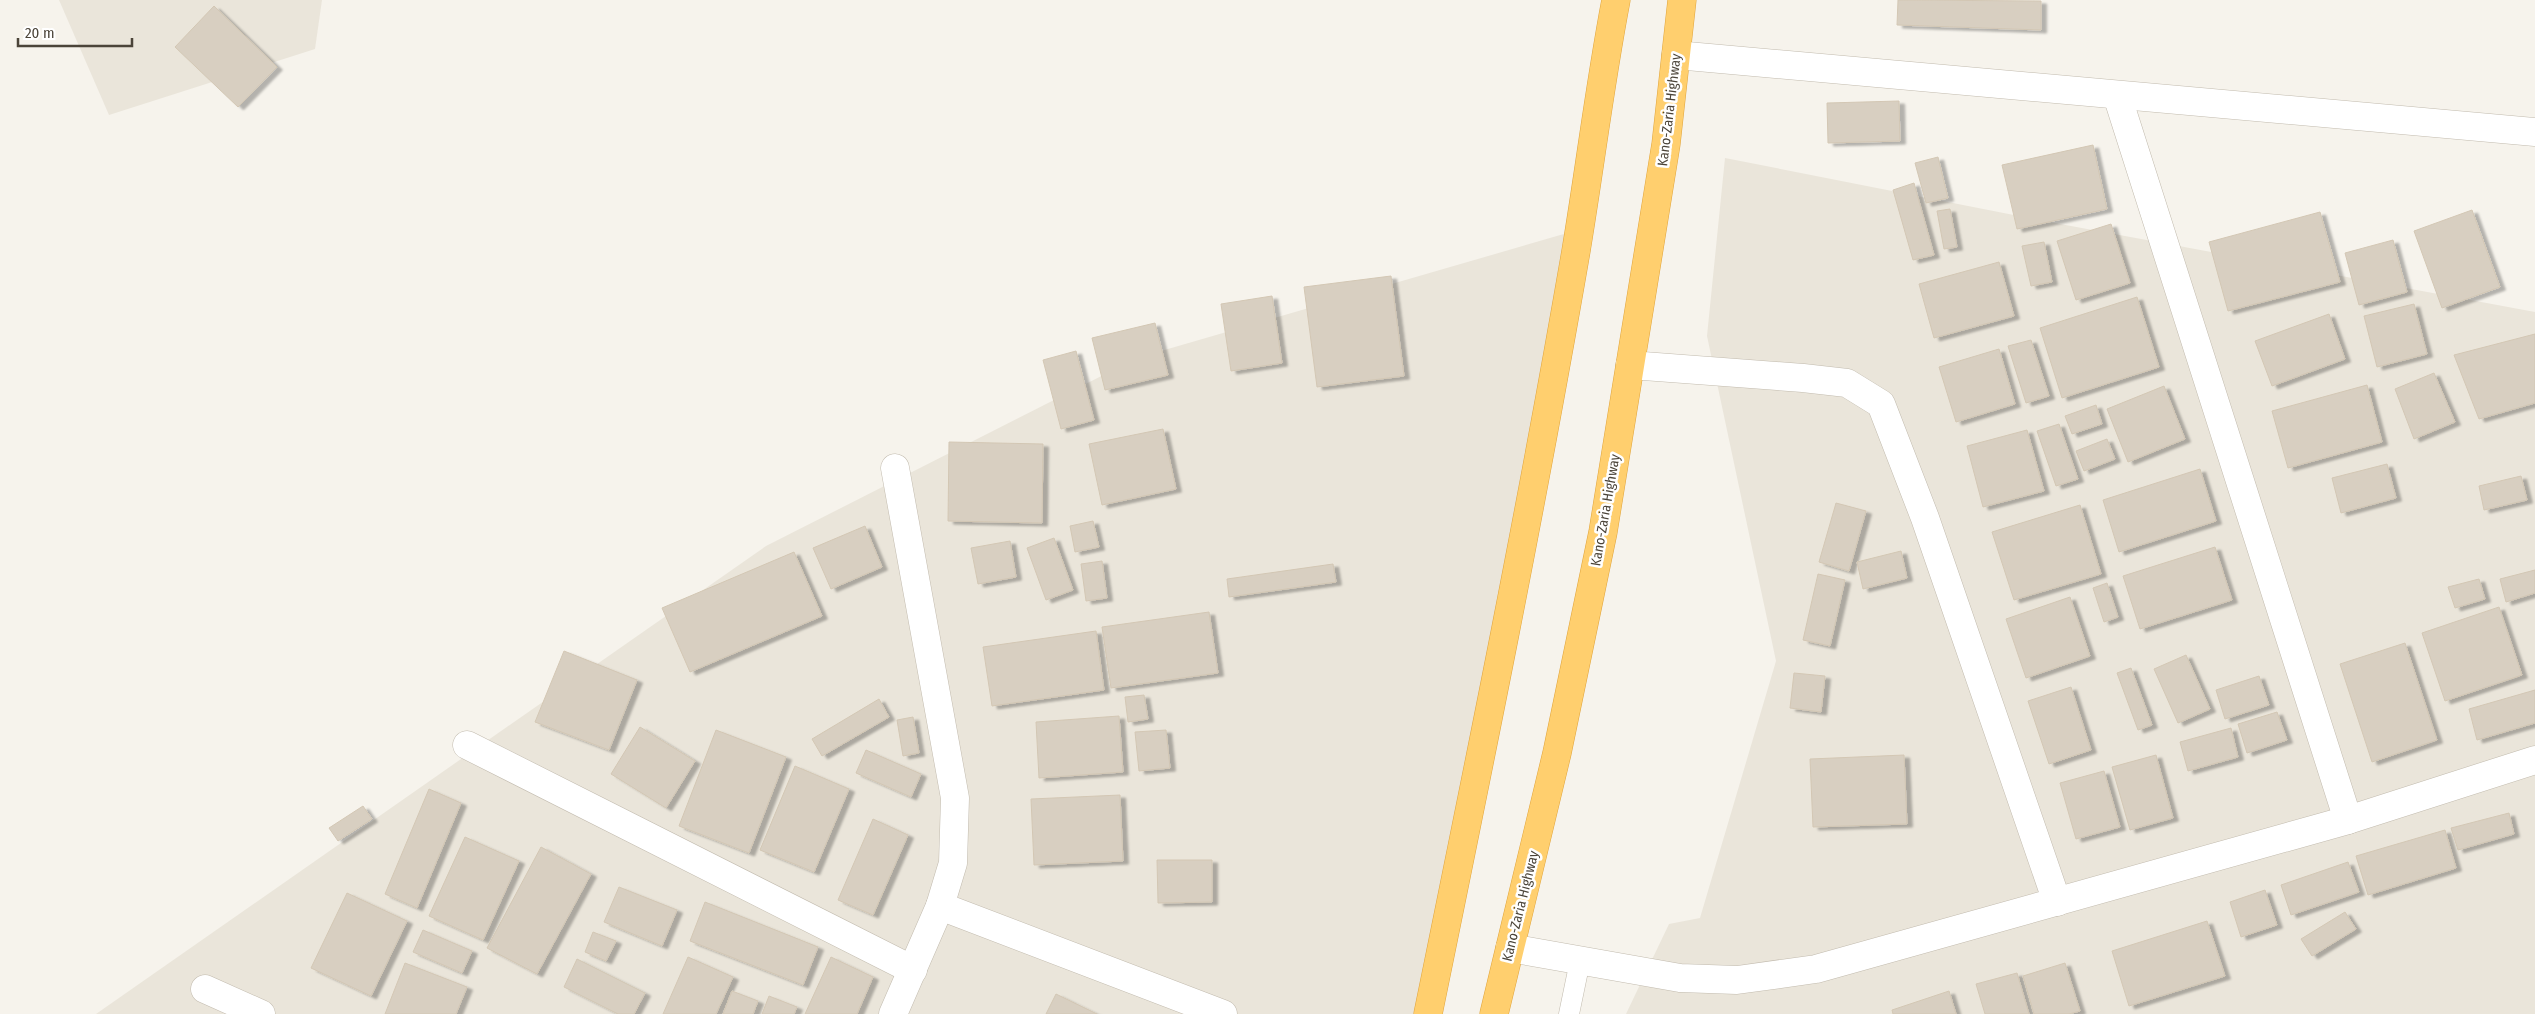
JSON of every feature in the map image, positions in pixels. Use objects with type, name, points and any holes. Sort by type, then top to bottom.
[{"type":"highway","points":[[1428,1014],[1476,779],[1576,250],[1605,55],[1616,0]]},
{"type":"highway","name":"Kano-Zaria Highway","points":[[1494,1014],[1557,753],[1603,532],[1666,144],[1682,0]]},
{"type":"street","points":[[1676,55],[2535,132]]},
{"type":"street","points":[[2117,96],[2348,820]]},
{"type":"street","points":[[1630,365],[1803,378],[1847,384],[1881,404],[1924,518],[2057,902]]},
{"type":"street","points":[[893,1014],[940,906],[954,863],[955,798],[895,468]]},
{"type":"street","points":[[467,745],[913,970]]},
{"type":"street","points":[[1510,948],[1680,978],[1737,980],[1816,969],[2348,820],[2535,760]]},
{"type":"street","points":[[940,906],[1223,1014]]},
{"type":"street","points":[[205,989],[261,1014]]},
{"type":"lane","points":[[1569,1014],[1580,961]]},
{"type":"shaded area","points":[[59,0],[322,0],[315,49],[109,115]]},
{"type":"shaded area","points":[[1725,158],[2044,221],[2535,312],[2535,1014],[1626,1014],[1669,924],[1700,918],[1776,661],[1707,336]]},
{"type":"shaded area","points":[[1588,227],[1437,1014],[96,1014],[766,546],[1137,358]]},
{"type":"building","points":[[1898,0],[2041,1],[2041,30],[1897,25]]},
{"type":"building","points":[[214,6],[277,67],[238,107],[175,47]]},
{"type":"building","points":[[1899,101],[1900,141],[1828,143],[1827,103]]},
{"type":"building","points":[[2093,145],[2107,209],[2017,229],[2002,165]]},
{"type":"building","points":[[1938,157],[1948,198],[1926,203],[1915,163]]},
{"type":"building","points":[[1914,183],[1934,255],[1913,260],[1893,190]]},
{"type":"building","points":[[1950,209],[1957,247],[1944,249],[1937,211]]},
{"type":"building","points":[[2472,210],[2500,287],[2442,308],[2414,231]]},
{"type":"building","points":[[2320,212],[2340,282],[2228,311],[2209,242]]},
{"type":"building","points":[[2111,224],[2130,283],[2076,300],[2057,241]]},
{"type":"building","points":[[2393,240],[2407,292],[2359,305],[2345,253]]},
{"type":"building","points":[[2044,242],[2052,282],[2031,286],[2022,246]]},
{"type":"building","points":[[1999,262],[2014,316],[1934,338],[1919,284]]},
{"type":"building","points":[[1391,276],[1404,376],[1317,387],[1304,287]]},
{"type":"building","points":[[1272,296],[1282,363],[1231,371],[1221,304]]},
{"type":"building","points":[[2137,297],[2159,367],[2062,398],[2040,328]]},
{"type":"building","points":[[2414,304],[2427,354],[2377,367],[2364,316]]},
{"type":"building","points":[[2329,314],[2345,359],[2272,386],[2255,341]]},
{"type":"building","points":[[1155,323],[1168,375],[1105,390],[1092,338]]},
{"type":"building","points":[[2535,334],[2535,403],[2479,419],[2454,355]]},
{"type":"building","points":[[2031,340],[2049,396],[2026,403],[2008,346]]},
{"type":"building","points":[[1999,349],[2015,404],[1956,422],[1939,367]]},
{"type":"building","points":[[1076,351],[1094,420],[1061,429],[1043,360]]},
{"type":"building","points":[[2434,373],[2455,422],[2414,439],[2395,389]]},
{"type":"building","points":[[2367,385],[2382,442],[2288,468],[2272,411]]},
{"type":"building","points":[[2164,386],[2185,439],[2128,462],[2107,409]]},
{"type":"building","points":[[2096,405],[2102,424],[2072,434],[2065,416]]},
{"type":"building","points":[[2059,424],[2078,479],[2056,486],[2037,431]]},
{"type":"building","points":[[1163,429],[1176,489],[1102,505],[1089,444]]},
{"type":"building","points":[[2027,430],[2044,491],[1983,507],[1967,446]]},
{"type":"building","points":[[2107,439],[2115,459],[2084,471],[2076,451]]},
{"type":"building","points":[[949,442],[1043,444],[1042,523],[948,521]]},
{"type":"building","points":[[2387,464],[2396,498],[2341,513],[2332,478]]},
{"type":"building","points":[[2200,469],[2216,521],[2119,552],[2103,500]]},
{"type":"building","points":[[2521,476],[2527,500],[2484,510],[2479,486]]},
{"type":"building","points":[[1836,503],[1866,511],[1849,571],[1819,562]]},
{"type":"building","points":[[2080,505],[2101,574],[2014,600],[1992,532]]},
{"type":"building","points":[[1093,521],[1099,547],[1075,552],[1070,526]]},
{"type":"building","points":[[865,526],[882,567],[831,589],[813,548]]},
{"type":"building","points":[[1054,538],[1073,590],[1046,600],[1027,548]]},
{"type":"building","points":[[1010,541],[1016,577],[978,584],[971,548]]},
{"type":"building","points":[[2215,547],[2232,600],[2140,629],[2123,576]]},
{"type":"building","points":[[1901,551],[1907,578],[1863,589],[1857,562]]},
{"type":"building","points":[[794,552],[822,616],[690,672],[662,608]]},
{"type":"building","points":[[1102,561],[1107,598],[1086,601],[1081,564]]},
{"type":"building","points":[[1333,564],[1336,582],[1229,597],[1227,579]]},
{"type":"building","points":[[2535,570],[2535,593],[2506,602],[2500,579]]},
{"type":"building","points":[[1818,574],[1845,580],[1830,646],[1803,640]]},
{"type":"building","points":[[2479,579],[2485,599],[2455,608],[2448,587]]},
{"type":"building","points":[[2107,583],[2118,617],[2104,622],[2093,588]]},
{"type":"building","points":[[2070,597],[2090,656],[2026,678],[2006,619]]},
{"type":"building","points":[[2499,607],[2522,675],[2445,701],[2422,633]]},
{"type":"building","points":[[1209,612],[1218,673],[1111,688],[1102,627]]},
{"type":"building","points":[[1096,631],[1104,690],[992,706],[983,647]]},
{"type":"building","points":[[2405,643],[2437,740],[2372,762],[2340,664]]},
{"type":"building","points":[[564,651],[637,680],[609,750],[535,722]]},
{"type":"building","points":[[2186,655],[2210,709],[2178,723],[2154,669]]},
{"type":"building","points":[[2131,668],[2152,725],[2138,730],[2117,673]]},
{"type":"building","points":[[1794,673],[1825,676],[1821,712],[1790,708]]},
{"type":"building","points":[[2259,676],[2269,705],[2225,719],[2216,690]]},
{"type":"building","points":[[2071,687],[2091,750],[2049,764],[2028,701]]},
{"type":"building","points":[[2535,690],[2535,723],[2477,740],[2469,709]]},
{"type":"building","points":[[1144,695],[1148,719],[1128,722],[1125,697]]},
{"type":"building","points":[[879,699],[889,717],[822,756],[812,739]]},
{"type":"building","points":[[2277,712],[2287,740],[2247,753],[2238,724]]},
{"type":"building","points":[[1119,716],[1123,772],[1039,778],[1036,722]]},
{"type":"building","points":[[913,717],[919,753],[903,756],[897,720]]},
{"type":"building","points":[[640,727],[695,761],[666,808],[611,774]]},
{"type":"building","points":[[2231,728],[2238,757],[2188,771],[2180,742]]},
{"type":"building","points":[[716,730],[786,757],[749,853],[679,826]]},
{"type":"building","points":[[1166,730],[1170,768],[1139,771],[1135,732]]},
{"type":"building","points":[[866,750],[921,774],[911,797],[856,773]]},
{"type":"building","points":[[1904,755],[1907,824],[1813,827],[1810,759]]},
{"type":"building","points":[[2156,755],[2173,818],[2130,830],[2112,767]]},
{"type":"building","points":[[795,766],[849,789],[814,872],[760,850]]},
{"type":"building","points":[[2104,771],[2120,827],[2076,839],[2060,783]]},
{"type":"building","points":[[429,789],[461,803],[417,908],[385,894]]},
{"type":"building","points":[[1120,795],[1123,861],[1034,865],[1031,799]]},
{"type":"building","points":[[363,806],[372,819],[338,841],[329,828]]},
{"type":"building","points":[[2509,813],[2514,834],[2458,850],[2451,828]]},
{"type":"building","points":[[873,819],[908,835],[873,915],[838,900]]},
{"type":"building","points":[[2445,830],[2456,868],[2368,895],[2356,856]]},
{"type":"building","points":[[465,837],[519,861],[483,940],[429,916]]},
{"type":"building","points":[[541,847],[591,874],[537,974],[487,948]]},
{"type":"building","points":[[1157,860],[1212,860],[1212,902],[1158,903]]},
{"type":"building","points":[[2348,862],[2359,892],[2291,915],[2281,885]]},
{"type":"building","points":[[619,887],[677,910],[662,946],[604,922]]},
{"type":"building","points":[[2265,890],[2277,925],[2241,937],[2230,902]]},
{"type":"building","points":[[347,893],[407,921],[371,996],[311,968]]},
{"type":"building","points":[[705,902],[818,947],[803,985],[690,941]]},
{"type":"building","points":[[2345,912],[2356,929],[2312,956],[2301,939]]},
{"type":"building","points":[[2207,921],[2225,976],[2129,1006],[2112,951]]},
{"type":"building","points":[[423,930],[472,951],[462,973],[413,952]]},
{"type":"building","points":[[593,932],[616,941],[606,961],[585,952]]},
{"type":"building","points":[[688,957],[733,977],[716,1014],[663,1014]]},
{"type":"building","points":[[831,957],[873,977],[857,1014],[805,1014]]},
{"type":"building","points":[[577,959],[645,993],[634,1014],[618,1014],[564,987]]},
{"type":"building","points":[[405,963],[467,987],[456,1014],[385,1014]]},
{"type":"building","points":[[2065,963],[2080,1011],[2069,1014],[2034,1014],[2023,976]]},
{"type":"building","points":[[2017,973],[2029,1014],[1985,1014],[1976,984]]},
{"type":"building","points":[[732,991],[758,1001],[753,1014],[723,1014]]},
{"type":"building","points":[[1949,991],[1956,1014],[1893,1014],[1892,1010]]},
{"type":"building","points":[[1056,994],[1097,1014],[1046,1014]]},
{"type":"building","points":[[769,996],[797,1007],[794,1014],[762,1014]]}]
